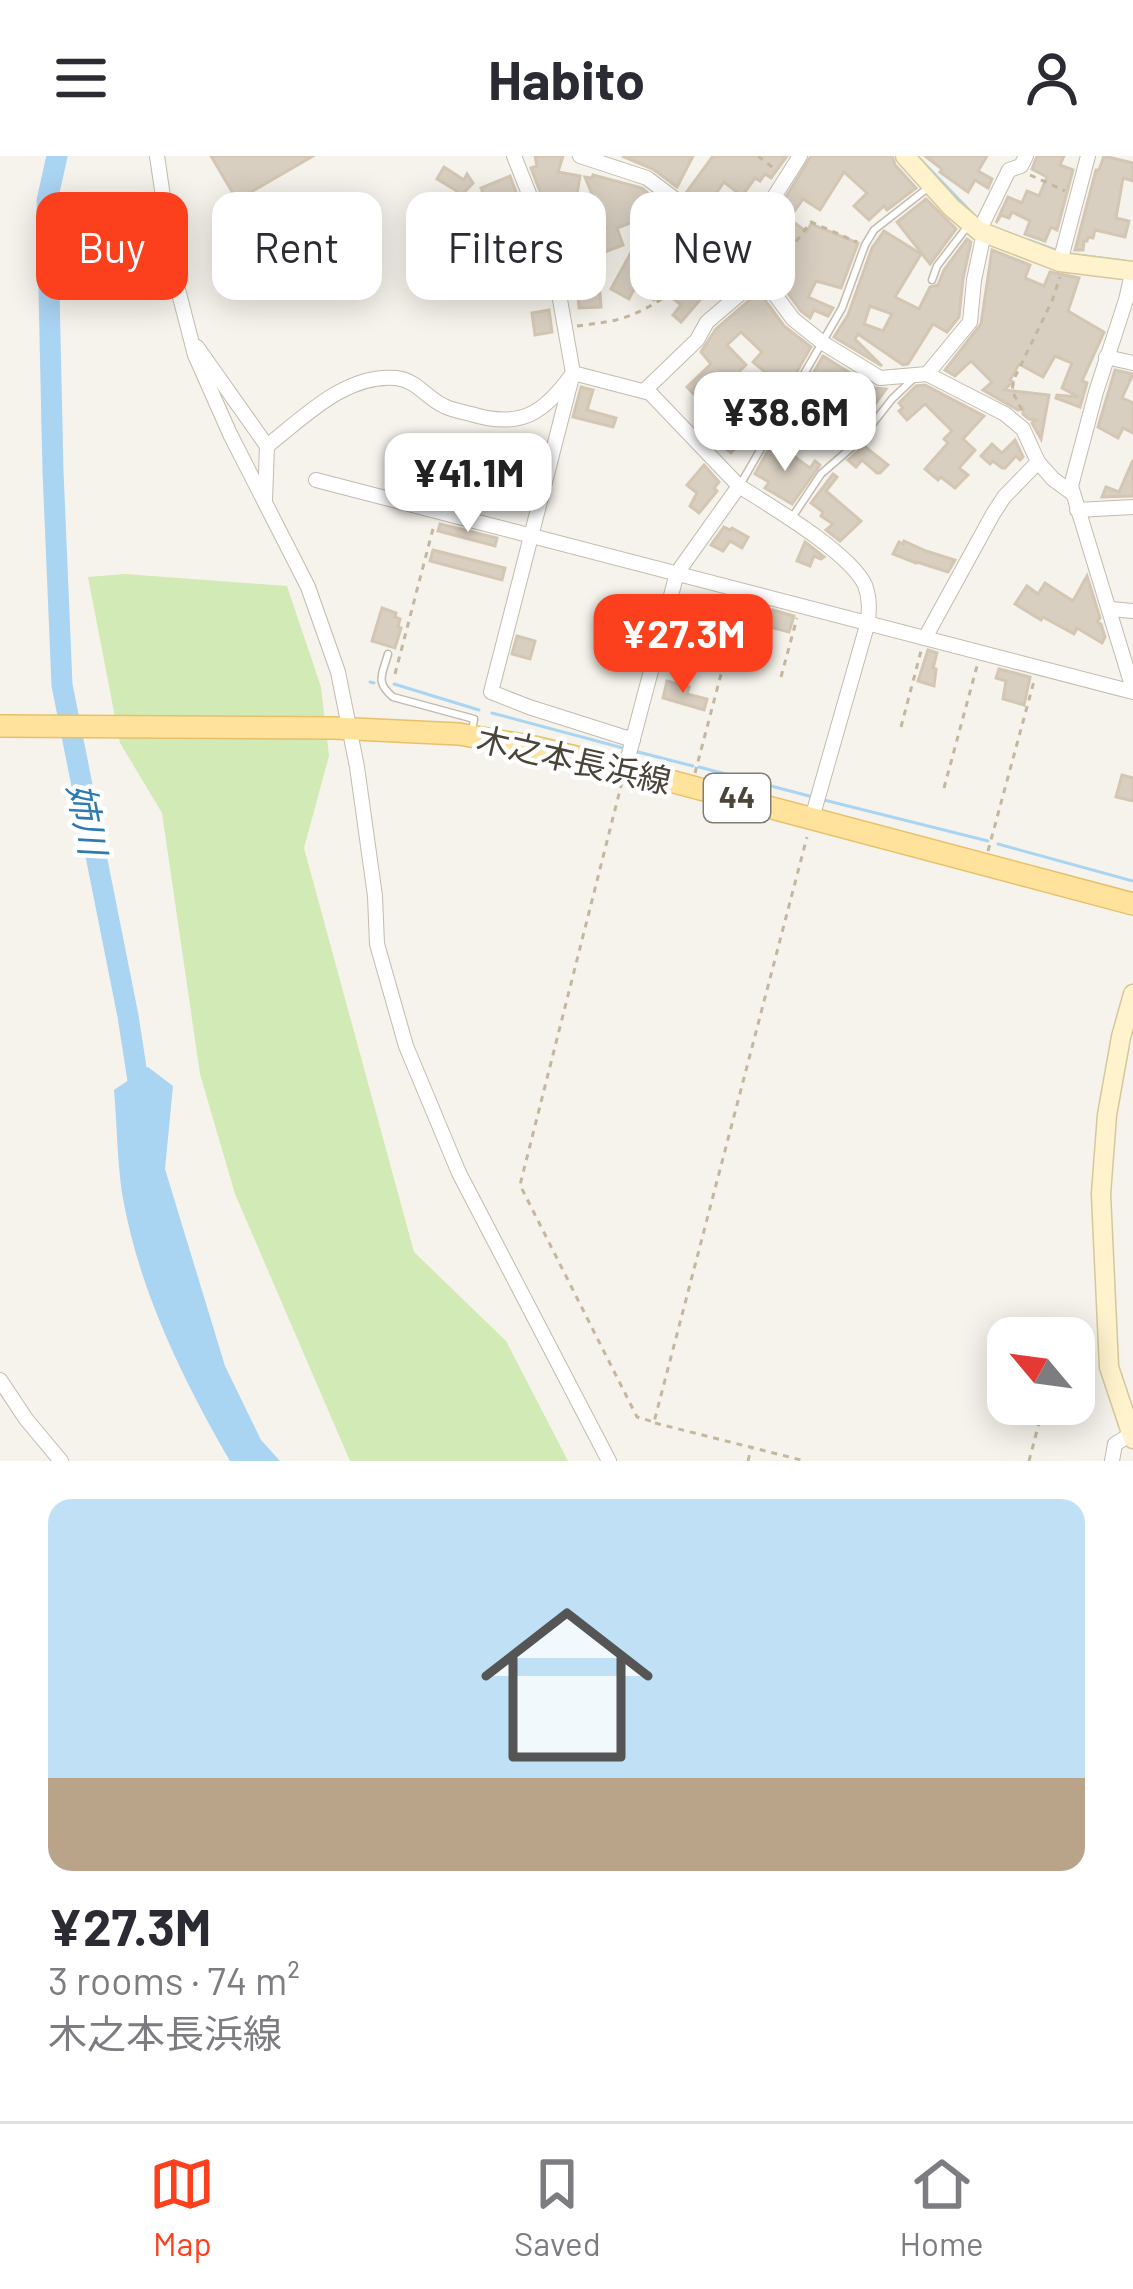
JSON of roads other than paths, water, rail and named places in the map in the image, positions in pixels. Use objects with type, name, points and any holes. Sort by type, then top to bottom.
[{"type":"main road","points":[[905,156],[977,229],[1063,262],[1133,270]]},
{"type":"main road","name":"木之本長浜線","points":[[0,726],[343,728],[472,736],[625,769],[1133,904]]},
{"type":"main road","points":[[1132,1437],[1111,1375],[1101,1194],[1110,1096],[1133,994]]},
{"type":"street","points":[[158,156],[169,244],[190,339],[203,375],[308,587],[338,672],[343,728],[375,896],[377,944],[406,1046],[459,1173],[609,1461]]},
{"type":"street","points":[[514,156],[551,249],[573,373],[491,692],[633,740]]},
{"type":"street","points":[[580,156],[647,178],[665,192]]},
{"type":"street","points":[[777,192],[800,156]]},
{"type":"street","points":[[922,375],[970,322],[977,229],[1009,170],[1021,166],[1026,156]]},
{"type":"street","points":[[1063,262],[1088,156]]},
{"type":"street","points":[[316,480],[1133,691],[1071,482],[1133,270]]},
{"type":"street","points":[[644,391],[697,340],[707,322],[735,300]]},
{"type":"street","points":[[779,300],[793,319],[823,343],[880,379],[922,375],[1016,423],[1037,462],[1072,493]]},
{"type":"street","points":[[190,339],[267,446],[265,504]]},
{"type":"street","points":[[1106,357],[1133,364]]},
{"type":"street","points":[[267,446],[332,395],[377,379],[410,381],[444,406],[504,422],[549,401],[573,373]]},
{"type":"street","points":[[573,373],[644,391],[739,487],[791,519],[862,580],[869,602],[868,622],[812,818]]},
{"type":"street","points":[[925,638],[993,514],[1037,462]]},
{"type":"street","points":[[625,769],[677,573],[739,487]]},
{"type":"street","points":[[1077,510],[1133,506]]},
{"type":"street","points":[[1111,609],[1133,610]]},
{"type":"street","points":[[0,1380],[61,1461]]},
{"type":"street","points":[[1112,1461],[1115,1444],[1132,1437]]},
{"type":"lane","points":[[739,487],[842,308],[874,230],[932,185]]},
{"type":"lane","points":[[932,280],[937,266],[977,229]]},
{"type":"lane","points":[[791,519],[821,474],[851,449],[892,399],[922,375]]},
{"type":"lane","points":[[388,654],[383,689],[393,697],[474,719],[472,736]]},
{"type":"water","points":[[148,1067],[173,1086],[165,1169],[225,1366],[261,1440],[280,1461],[230,1461],[179,1365],[139,1263],[122,1193],[114,1090]]},
{"type":"waterway","name":"姉川","points":[[57,156],[47,201],[62,685],[141,1100]]},
{"type":"waterway","points":[[920,159],[973,214]]},
{"type":"waterway","points":[[1028,240],[1058,251]]},
{"type":"waterway","points":[[1070,254],[1125,261]]},
{"type":"waterway","points":[[370,682],[374,683]]},
{"type":"waterway","points":[[394,684],[479,710]]},
{"type":"waterway","points":[[492,713],[623,748]]},
{"type":"waterway","points":[[638,752],[693,766]]},
{"type":"waterway","points":[[699,767],[813,797]]},
{"type":"waterway","points":[[824,800],[988,841]]},
{"type":"waterway","points":[[998,844],[1133,881]]}]
